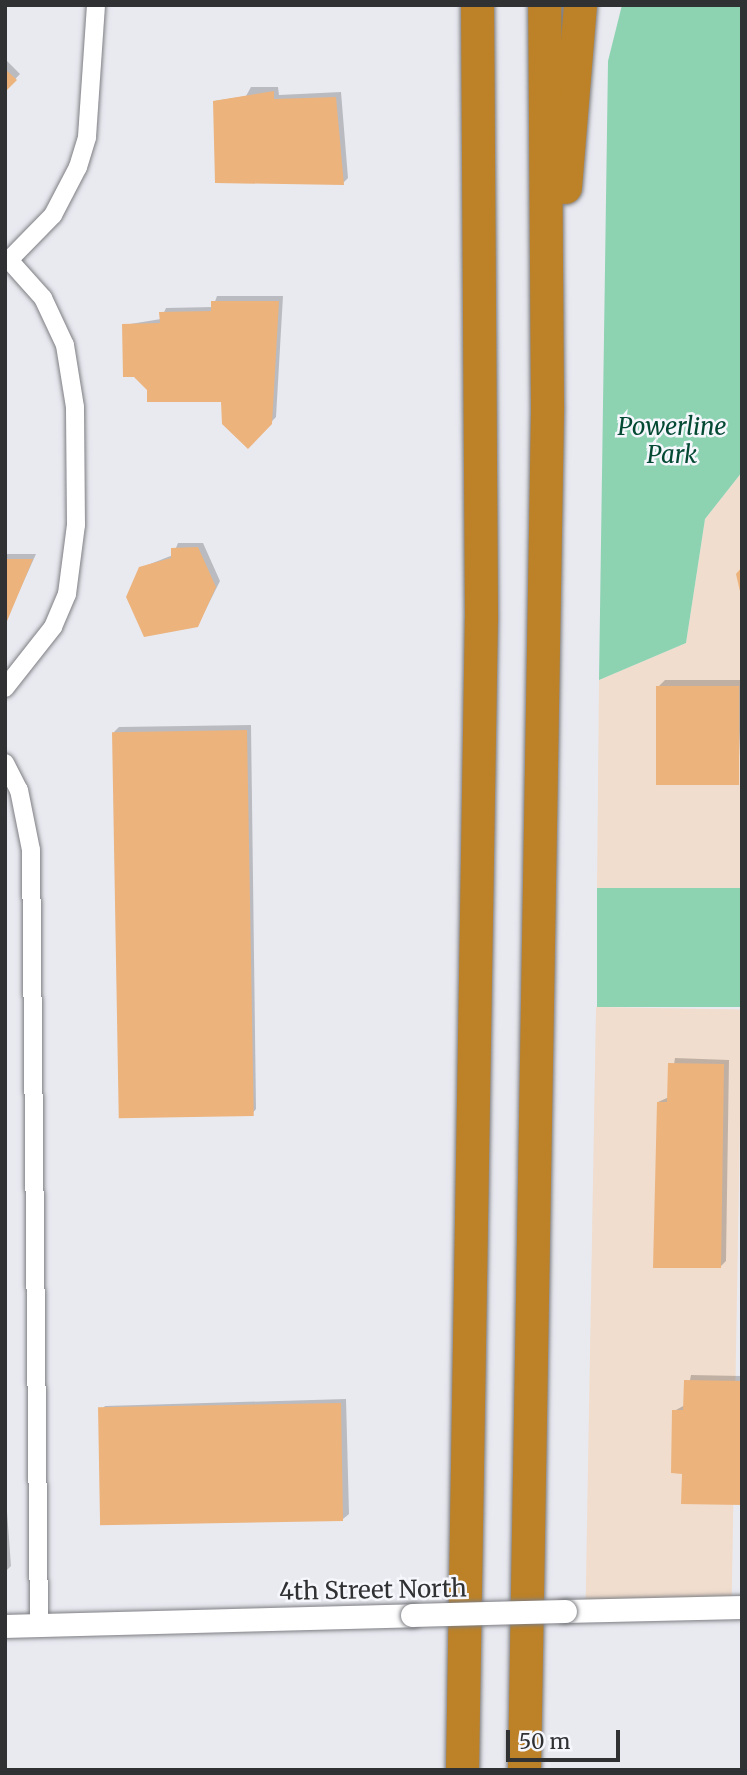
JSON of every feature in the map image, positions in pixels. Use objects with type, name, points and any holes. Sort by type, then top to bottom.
[{"type":"highway","points":[[462,1770],[481,618],[477,5]]},
{"type":"highway","points":[[524,1770],[547,406],[544,5]]},
{"type":"highway","points":[[547,406],[580,5]]},
{"type":"street","points":[[5,688],[53,627],[67,594],[76,525],[75,407],[65,345],[43,298],[9,260],[53,215],[78,167],[87,136],[96,5]]},
{"type":"street","points":[[5,763],[19,790],[31,850],[39,1625]]},
{"type":"street","name":"4th Street North","points":[[5,1626],[742,1607]]},
{"type":"shaded area","points":[[742,472],[742,889],[597,888],[599,680],[686,643],[705,519]]},
{"type":"shaded area","points":[[596,1007],[742,1010],[732,1602],[586,1600]]},
{"type":"green space","name":"Powerline Park","points":[[622,5],[742,5],[742,472],[705,519],[686,643],[599,680],[608,61]]},
{"type":"green space","points":[[597,888],[742,888],[742,1007],[597,1007]]},
{"type":"building","points":[[5,69],[17,80],[5,92]]},
{"type":"building","points":[[274,91],[274,99],[336,97],[344,185],[215,183],[213,101]]},
{"type":"building","points":[[211,301],[279,301],[272,424],[248,449],[222,424],[221,402],[147,402],[147,390],[134,377],[123,377],[122,324],[160,323],[159,312],[211,311]]},
{"type":"building","points":[[198,547],[216,587],[198,627],[144,637],[126,597],[139,567],[171,558],[171,548]]},
{"type":"building","points":[[5,559],[33,559],[5,626]]},
{"type":"building","points":[[742,567],[742,600],[736,574]]},
{"type":"building","points":[[656,686],[739,686],[739,785],[656,785]]},
{"type":"building","points":[[247,730],[254,1116],[119,1118],[112,732]]},
{"type":"building","points":[[668,1063],[724,1064],[721,1268],[653,1268],[657,1102],[667,1102]]},
{"type":"building","points":[[684,1380],[742,1381],[742,1505],[681,1504],[682,1474],[671,1473],[672,1410],[683,1410]]},
{"type":"building","points":[[341,1403],[343,1521],[100,1525],[98,1407]]}]
